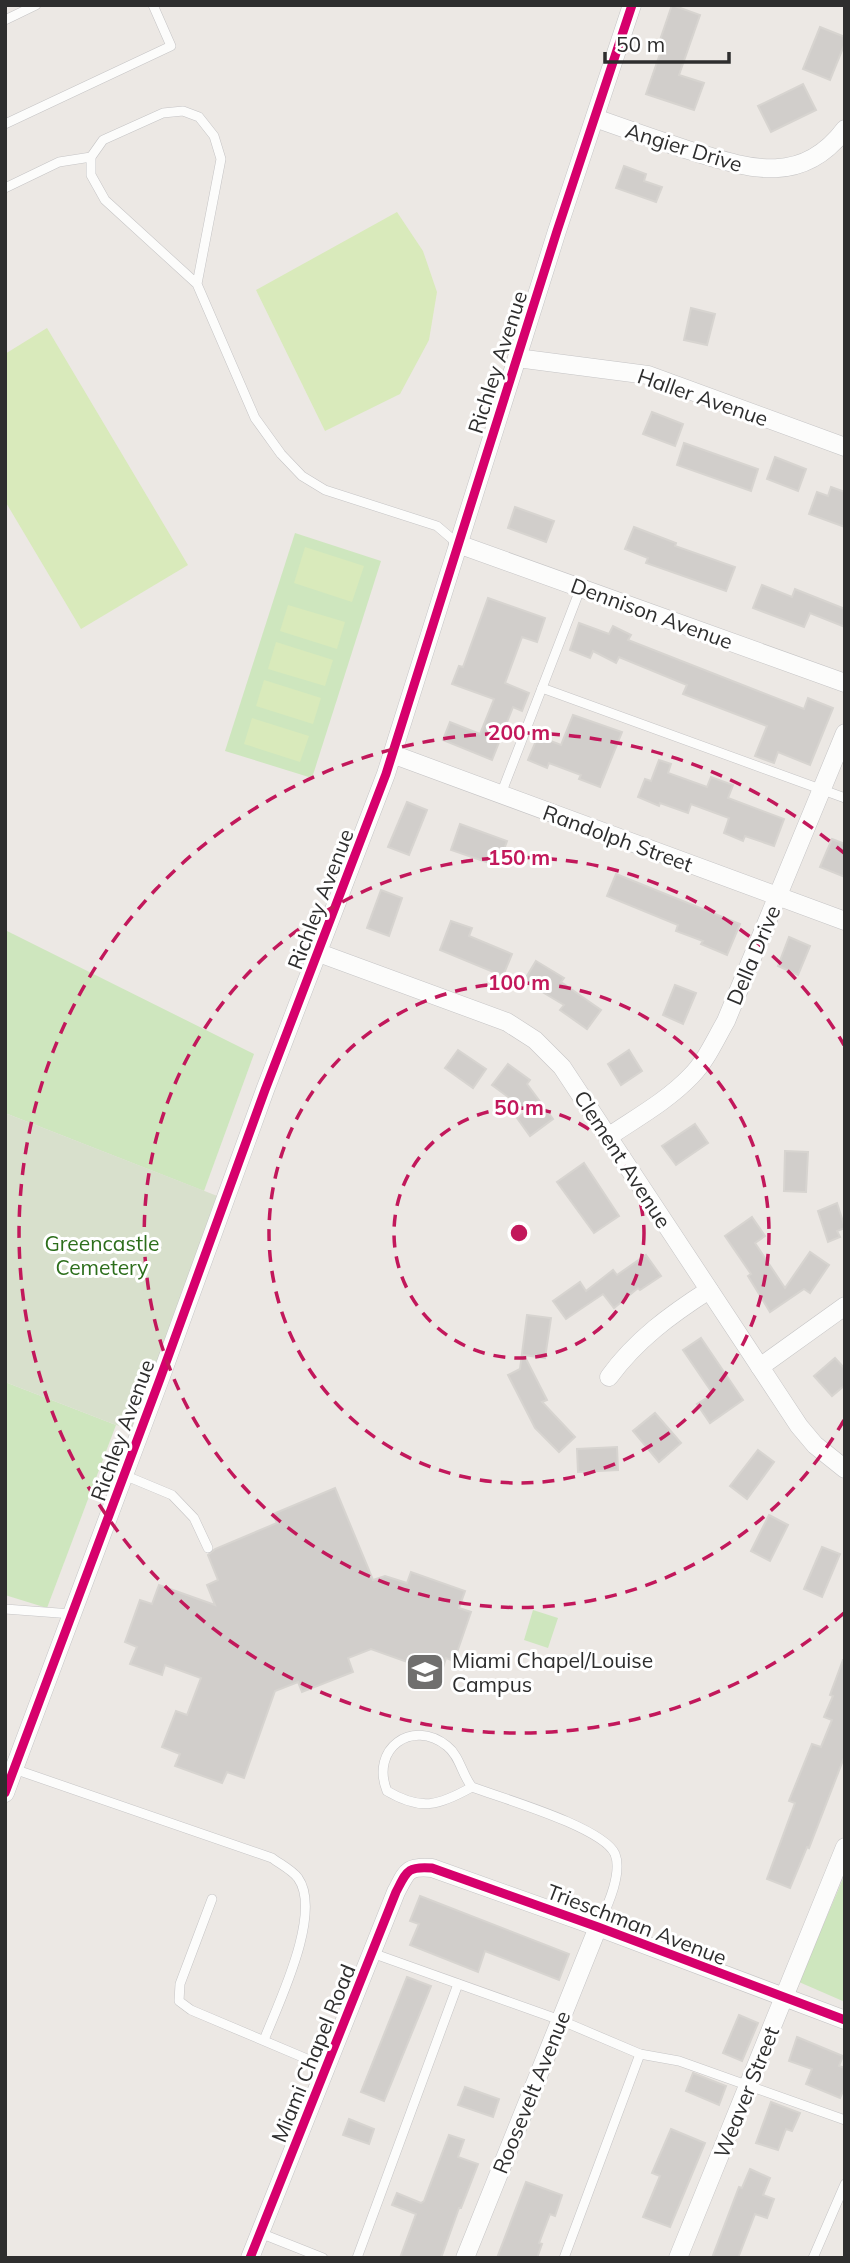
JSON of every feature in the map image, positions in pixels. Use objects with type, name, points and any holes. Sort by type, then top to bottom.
[{"type":"street","name":"Richley Avenue","points":[[5,1793],[392,754],[632,5]]},
{"type":"street","name":"Angier Drive","points":[[595,118],[735,165],[769,170],[794,166],[816,156],[845,129]]},
{"type":"street","name":"Haller Avenue","points":[[517,358],[648,375],[845,447]]},
{"type":"street","name":"Dennison Avenue","points":[[458,544],[845,683]]},
{"type":"street","name":"Della Drive","points":[[608,1138],[673,1093],[693,1075],[707,1055],[726,1021],[845,733]]},
{"type":"street","name":"Randolph Street","points":[[392,754],[845,921]]},
{"type":"street","name":"Clement Avenue","points":[[319,953],[492,1015],[535,1040],[562,1067],[807,1436],[845,1469]]},
{"type":"street","points":[[608,1377],[624,1356],[666,1318],[709,1290]]},
{"type":"street","points":[[760,1367],[845,1306]]},
{"type":"street","name":"Weaver Street","points":[[678,2258],[845,1847]]},
{"type":"street","name":"Trieschman Avenue","points":[[416,1867],[432,1868],[598,1927],[845,2020]]},
{"type":"street","name":"Miami Chapel Road","points":[[250,2258],[401,1882],[406,1873],[416,1867]]},
{"type":"street","name":"Roosevelt Avenue","points":[[465,2258],[598,1927]]},
{"type":"lane","points":[[5,20],[36,5]]},
{"type":"lane","points":[[5,124],[171,46],[153,5]]},
{"type":"lane","points":[[197,284],[221,159],[214,136],[199,117],[183,111],[163,113],[103,141],[91,157],[91,175],[105,200],[197,284],[256,418],[281,454],[302,475],[325,490],[437,526],[458,544]]},
{"type":"lane","points":[[5,188],[60,162],[91,157]]},
{"type":"lane","points":[[501,794],[581,587]]},
{"type":"lane","points":[[542,688],[845,798]]},
{"type":"lane","points":[[124,1475],[172,1495],[194,1518],[208,1548]]},
{"type":"lane","points":[[5,1609],[72,1614]]},
{"type":"lane","points":[[472,1787],[425,1805],[414,1804],[387,1791],[382,1778],[383,1762],[388,1749],[398,1741],[416,1735],[433,1739],[448,1746],[457,1758],[463,1777],[472,1787],[590,1832],[614,1853],[616,1868],[614,1887],[598,1927]]},
{"type":"lane","points":[[14,1769],[272,1858],[299,1879],[306,1898],[302,1939],[264,2040]]},
{"type":"lane","points":[[212,1899],[180,1984],[178,2001],[191,2010],[326,2067]]},
{"type":"lane","points":[[372,1954],[560,2020],[640,2054],[679,2061],[845,2120]]},
{"type":"lane","points":[[356,2258],[458,1984]]},
{"type":"lane","points":[[564,2258],[640,2054]]},
{"type":"lane","points":[[813,2258],[845,2184]]},
{"type":"lane","points":[[260,2233],[323,2258]]},
{"type":"green space","points":[[397,212],[423,251],[437,292],[429,340],[400,394],[325,431],[256,290]]},
{"type":"green space","points":[[47,328],[188,565],[81,629],[5,501],[5,354]]},
{"type":"green space","points":[[295,533],[381,561],[312,778],[225,751]]},
{"type":"green space","points":[[305,547],[364,566],[352,602],[294,583]]},
{"type":"green space","points":[[288,605],[345,622],[337,649],[280,631]]},
{"type":"green space","points":[[276,642],[333,660],[325,686],[268,669]]},
{"type":"green space","points":[[264,680],[321,698],[313,724],[256,706]]},
{"type":"green space","points":[[252,718],[309,736],[300,762],[244,744]]},
{"type":"green space","points":[[5,930],[254,1054],[204,1191],[5,1113]]},
{"type":"green space","name":"Greencastle Cemetery","points":[[5,1113],[225,1199],[141,1432],[5,1382]]},
{"type":"green space","points":[[5,1382],[116,1425],[47,1608],[5,1595]]},
{"type":"green space","points":[[533,1610],[558,1618],[548,1648],[524,1640]]},
{"type":"green space","points":[[845,1874],[845,2002],[799,1982]]},
{"type":"building","points":[[672,5],[700,15],[679,75],[704,83],[694,110],[646,94],[663,45],[659,43]]},
{"type":"building","points":[[820,27],[845,37],[830,80],[803,69]]},
{"type":"building","points":[[803,84],[816,110],[771,132],[758,106]]},
{"type":"building","points":[[624,166],[646,174],[644,181],[662,187],[656,202],[616,188]]},
{"type":"building","points":[[691,308],[715,314],[707,345],[684,340]]},
{"type":"building","points":[[652,412],[683,424],[675,446],[643,434]]},
{"type":"building","points":[[684,443],[758,469],[751,491],[677,465]]},
{"type":"building","points":[[775,457],[806,469],[798,491],[767,479]]},
{"type":"building","points":[[831,487],[845,492],[845,527],[809,514],[817,492],[828,496]]},
{"type":"building","points":[[515,507],[554,521],[546,542],[508,528]]},
{"type":"building","points":[[634,527],[676,543],[675,546],[735,567],[726,591],[646,563],[648,558],[625,549]]},
{"type":"building","points":[[762,585],[792,597],[795,589],[845,609],[845,627],[810,613],[804,627],[753,608]]},
{"type":"building","points":[[488,598],[545,618],[537,642],[522,637],[505,683],[529,693],[522,711],[513,707],[492,760],[443,740],[450,722],[480,734],[494,699],[452,684],[459,666],[463,667]]},
{"type":"building","points":[[579,623],[609,634],[613,626],[631,635],[628,640],[804,709],[808,698],[833,708],[810,765],[778,752],[774,763],[755,756],[767,726],[683,694],[687,685],[619,657],[616,663],[593,651],[590,658],[570,650]]},
{"type":"building","points":[[573,715],[622,732],[600,787],[579,779],[581,775],[549,763],[547,768],[528,760],[538,736],[561,745]]},
{"type":"building","points":[[659,760],[671,764],[668,773],[707,787],[711,777],[733,785],[728,798],[784,819],[774,846],[745,836],[743,841],[724,833],[729,818],[691,804],[688,813],[660,803],[659,806],[638,797],[645,779],[651,781]]},
{"type":"building","points":[[407,802],[427,810],[409,855],[388,847]]},
{"type":"building","points":[[460,824],[507,841],[498,866],[451,850]]},
{"type":"building","points":[[832,839],[845,844],[845,877],[820,867]]},
{"type":"building","points":[[616,874],[740,924],[727,955],[701,944],[703,941],[676,931],[678,925],[607,896]]},
{"type":"building","points":[[381,890],[402,898],[389,936],[367,928]]},
{"type":"building","points":[[451,921],[472,928],[469,936],[512,954],[503,976],[440,950]]},
{"type":"building","points":[[789,937],[810,946],[798,975],[778,966]]},
{"type":"building","points":[[536,961],[564,978],[561,982],[601,1010],[587,1029],[560,1010],[564,1005],[524,981]]},
{"type":"building","points":[[675,985],[696,993],[683,1024],[663,1015]]},
{"type":"building","points":[[458,1050],[486,1069],[473,1088],[445,1068]]},
{"type":"building","points":[[629,1050],[642,1071],[621,1085],[608,1064]]},
{"type":"building","points":[[508,1064],[530,1080],[527,1084],[553,1119],[530,1136],[517,1118],[527,1111],[492,1085]]},
{"type":"building","points":[[695,1124],[708,1143],[676,1165],[662,1146]]},
{"type":"building","points":[[785,1151],[808,1152],[806,1192],[784,1191]]},
{"type":"building","points":[[584,1163],[619,1216],[594,1233],[557,1182]]},
{"type":"building","points":[[837,1203],[845,1228],[837,1231],[840,1237],[828,1242],[818,1211]]},
{"type":"building","points":[[752,1217],[765,1236],[755,1243],[785,1288],[810,1252],[829,1265],[810,1293],[804,1289],[770,1312],[748,1276],[751,1274],[725,1236]]},
{"type":"building","points":[[646,1255],[661,1276],[640,1290],[638,1288],[614,1308],[603,1294],[566,1319],[553,1301],[580,1282],[586,1291],[613,1270],[617,1275]]},
{"type":"building","points":[[527,1315],[551,1318],[545,1358],[524,1355],[547,1400],[542,1402],[575,1437],[559,1452],[535,1428],[508,1375],[520,1369]]},
{"type":"building","points":[[701,1338],[743,1400],[710,1423],[697,1404],[713,1394],[683,1350]]},
{"type":"building","points":[[835,1358],[845,1369],[845,1385],[832,1396],[814,1376]]},
{"type":"building","points":[[655,1413],[681,1443],[659,1462],[633,1431]]},
{"type":"building","points":[[617,1447],[618,1470],[578,1472],[577,1449]]},
{"type":"building","points":[[758,1450],[774,1462],[747,1499],[730,1486]]},
{"type":"building","points":[[335,1488],[373,1580],[385,1576],[407,1583],[411,1572],[465,1591],[459,1608],[471,1612],[454,1661],[446,1658],[441,1674],[371,1649],[348,1658],[353,1672],[302,1692],[298,1682],[275,1691],[244,1778],[227,1772],[222,1783],[175,1766],[180,1754],[162,1747],[176,1711],[187,1715],[201,1678],[165,1665],[162,1675],[130,1664],[137,1647],[125,1642],[140,1600],[152,1604],[159,1585],[215,1605],[207,1585],[218,1580],[208,1555],[215,1549],[277,1523],[273,1514]]},
{"type":"building","points":[[769,1515],[788,1525],[770,1561],[751,1551]]},
{"type":"building","points":[[822,1547],[840,1554],[822,1597],[804,1589]]},
{"type":"building","points":[[843,1660],[845,1755],[809,1848],[807,1847],[790,1888],[767,1879],[795,1803],[789,1801],[812,1744],[821,1747],[832,1720],[824,1717]]},
{"type":"building","points":[[420,1896],[569,1954],[559,1980],[485,1951],[478,1972],[410,1945],[419,1924],[410,1921]]},
{"type":"building","points":[[407,1977],[431,1986],[384,2101],[361,2092]]},
{"type":"building","points":[[739,2015],[758,2023],[742,2061],[723,2053]]},
{"type":"building","points":[[797,2037],[843,2056],[839,2066],[845,2068],[845,2087],[840,2098],[806,2084],[812,2069],[789,2061]]},
{"type":"building","points":[[693,2073],[726,2086],[719,2105],[686,2091]]},
{"type":"building","points":[[465,2087],[499,2099],[493,2117],[458,2105]]},
{"type":"building","points":[[771,2102],[800,2113],[792,2131],[786,2129],[778,2150],[756,2143]]},
{"type":"building","points":[[349,2119],[374,2129],[369,2144],[343,2135]]},
{"type":"building","points":[[671,2129],[705,2143],[670,2227],[643,2217],[660,2176],[652,2173]]},
{"type":"building","points":[[449,2135],[464,2140],[458,2157],[478,2164],[461,2208],[441,2258],[400,2258],[416,2214],[392,2205],[397,2193],[421,2203],[424,2201]]},
{"type":"building","points":[[750,2169],[770,2178],[763,2195],[774,2199],[767,2218],[755,2214],[738,2258],[712,2258],[739,2187],[742,2188]]},
{"type":"building","points":[[526,2182],[562,2195],[555,2216],[550,2214],[539,2243],[542,2244],[537,2258],[497,2258]]},
{"type":"cycle path","points":[[5,1793],[265,1090],[386,774],[557,231],[632,5]]},
{"type":"cycle path","points":[[250,2258],[396,1892],[413,1869],[432,1868],[845,2020]]},
{"type":"place","name":"Miami Chapel/Louise Campus","points":[[425,1672]]}]
